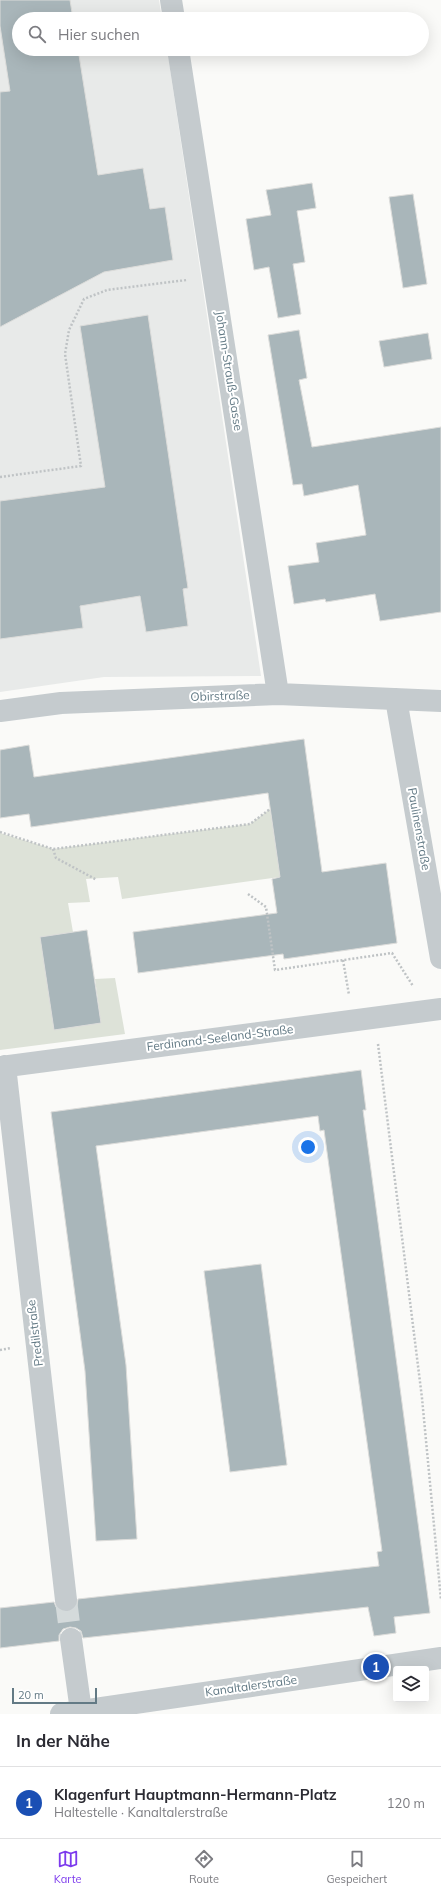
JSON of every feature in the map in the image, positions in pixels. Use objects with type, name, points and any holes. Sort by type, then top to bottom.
[{"type":"street","points":[[171,0],[173,12]]},
{"type":"street","name":"Johann-Strauß-Gasse","points":[[179,56],[278,694]]},
{"type":"street","name":"Obirstraße","points":[[0,712],[61,703],[278,694],[441,701]]},
{"type":"street","name":"Paulinenstraße","points":[[396,699],[441,958]]},
{"type":"street","name":"Ferdinand-Seeland-Straße","points":[[2,1066],[435,1010]]},
{"type":"street","name":"Predilstraße","points":[[2,1066],[66,1600]]},
{"type":"street","points":[[71,1712],[72,1639]]},
{"type":"street","name":"Kanaltalerstraße","points":[[71,1712],[441,1658]]},
{"type":"path","points":[[0,478],[81,466],[65,354],[69,330],[84,299],[107,290],[214,277]]},
{"type":"path","points":[[0,832],[53,849],[250,824],[270,809]]},
{"type":"path","points":[[53,849],[56,858],[97,880]]},
{"type":"path","points":[[248,894],[266,907],[275,970],[392,953],[435,1010]]},
{"type":"path","points":[[343,960],[353,1020]]},
{"type":"path","points":[[377,1039],[422,1398],[441,1600]]},
{"type":"shaded area","points":[[0,0],[159,0],[161,12],[12,12],[12,56],[168,56],[261,676],[104,677],[0,692]]},
{"type":"shaded area","points":[[270,809],[280,877],[122,899],[118,877],[86,879],[90,902],[68,903],[73,932],[40,937],[54,1030],[101,1023],[95,979],[115,978],[125,1034],[0,1050],[0,833],[53,849],[250,824]]},
{"type":"building","points":[[0,0],[70,0],[72,12],[12,12],[12,56],[79,56],[98,175],[143,168],[150,209],[165,207],[173,260],[104,272],[0,327],[0,92],[10,91],[0,26]]},
{"type":"building","points":[[312,183],[316,208],[297,211],[305,262],[293,264],[301,314],[278,318],[269,267],[254,270],[246,219],[271,215],[266,190]]},
{"type":"building","points":[[413,194],[427,284],[403,288],[389,197]]},
{"type":"building","points":[[148,315],[188,588],[183,589],[188,626],[146,632],[140,596],[80,606],[83,628],[0,639],[0,501],[105,487],[80,326]]},
{"type":"building","points":[[299,330],[307,378],[299,380],[312,447],[441,427],[441,612],[380,621],[375,594],[326,602],[325,599],[294,604],[288,566],[319,562],[316,543],[366,535],[358,485],[304,496],[302,484],[293,485],[268,335]]},
{"type":"building","points":[[428,333],[432,359],[384,367],[379,341]]},
{"type":"building","points":[[304,739],[322,872],[386,863],[397,943],[284,959],[283,954],[138,973],[133,932],[277,913],[272,879],[280,877],[268,793],[31,827],[29,814],[0,818],[0,750],[29,745],[34,777]]},
{"type":"building","points":[[87,930],[101,1023],[54,1030],[40,937]]},
{"type":"building","points":[[361,1070],[366,1110],[363,1110],[430,1613],[394,1617],[396,1633],[374,1636],[368,1607],[83,1638],[81,1631],[70,1627],[63,1629],[59,1635],[59,1641],[0,1648],[0,1608],[54,1602],[56,1607],[61,1611],[67,1612],[74,1610],[78,1599],[379,1566],[377,1552],[382,1551],[324,1130],[320,1131],[318,1116],[96,1146],[126,1365],[137,1539],[96,1541],[85,1371],[51,1112]]},
{"type":"building","points":[[261,1264],[287,1465],[230,1472],[204,1271]]},
{"type":"tunnel","points":[[66,1600],[71,1639]]},
{"type":"place","name":"Klagenfurt Hauptmann-Hermann-Platz","points":[[376,1667]]}]
